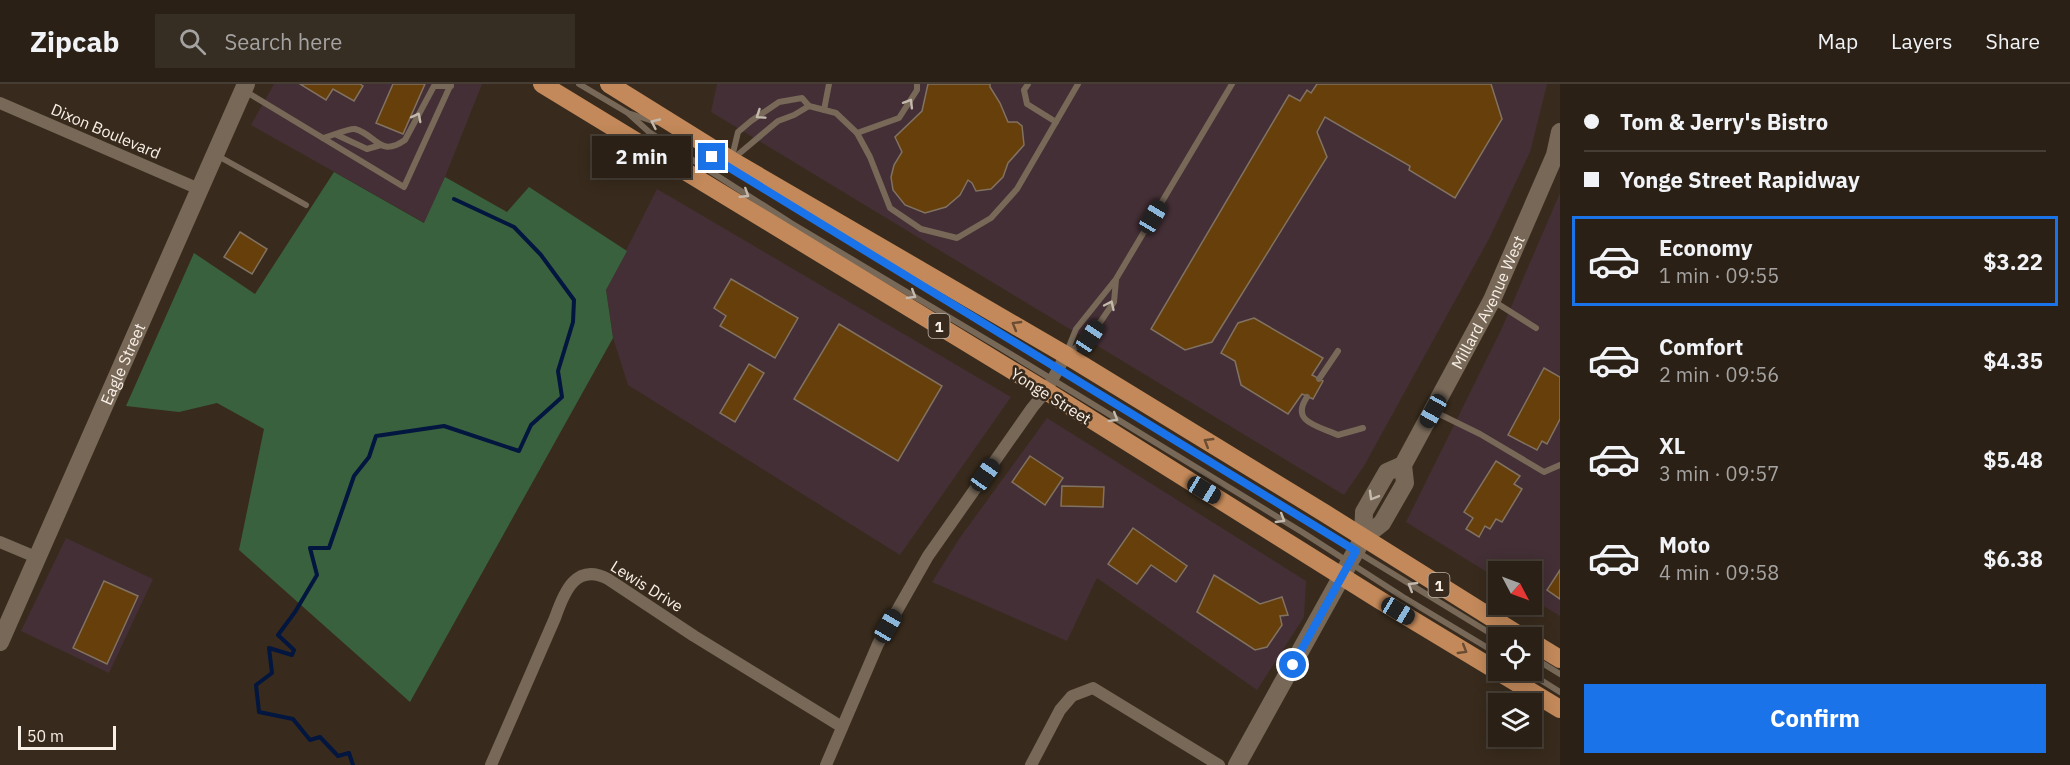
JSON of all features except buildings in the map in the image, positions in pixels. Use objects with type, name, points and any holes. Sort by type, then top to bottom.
[{"type":"main road","name":"Yonge Street","points":[[542,84],[1055,373],[1089,419],[1304,551],[1352,557],[1501,627]]},
{"type":"main road","name":"Yonge Street","points":[[609,84],[1055,373],[1352,557],[1560,709]]},
{"type":"main road","name":"Eagle Street","points":[[0,642],[245,87]]},
{"type":"main road","name":"Millard Avenue West","points":[[1352,557],[1364,512],[1387,472],[1403,465],[1492,300],[1557,157],[1560,132]]},
{"type":"main road","points":[[1237,765],[1352,557]]},
{"type":"main road","points":[[1542,648],[1560,659]]},
{"type":"street","name":"Dixon Boulevard","points":[[0,103],[199,189]]},
{"type":"street","points":[[826,765],[878,644],[928,556],[1055,373]]},
{"type":"street","points":[[0,542],[38,558]]},
{"type":"street","name":"Lewis Drive","points":[[491,765],[564,594],[579,577],[588,574],[601,576],[617,585],[694,636],[842,727]]},
{"type":"street","points":[[1031,765],[1060,710],[1072,696],[1093,688],[1219,765]]},
{"type":"lane","points":[[579,84],[628,113],[649,132],[791,223],[1055,373]]},
{"type":"lane","points":[[824,110],[830,84]]},
{"type":"lane","points":[[857,133],[899,118],[917,90],[917,84]]},
{"type":"lane","points":[[1028,84],[1024,90],[1027,104],[1056,122]]},
{"type":"lane","points":[[1055,373],[1076,329],[1116,279],[1232,84]]},
{"type":"lane","points":[[245,87],[404,187],[451,85]]},
{"type":"lane","points":[[337,135],[367,149],[381,146],[391,147],[405,140],[434,87],[451,85]]},
{"type":"lane","points":[[736,168],[738,132],[779,102],[802,98],[809,105],[836,113],[857,133],[870,157],[890,208],[921,229],[957,238],[991,218],[1017,189],[1076,85]]},
{"type":"lane","points":[[736,168],[778,121],[795,115],[809,105]]},
{"type":"lane","points":[[628,113],[654,121],[736,168]]},
{"type":"lane","points":[[323,138],[337,135],[348,129],[356,130],[381,146]]},
{"type":"lane","points":[[214,154],[306,205]]},
{"type":"lane","points":[[771,193],[1055,373]]},
{"type":"lane","points":[[1055,373],[1090,337],[1114,302],[1116,279]]},
{"type":"lane","points":[[1492,300],[1536,328]]},
{"type":"lane","points":[[1319,379],[1338,351]]},
{"type":"lane","points":[[1307,397],[1300,407],[1307,421],[1338,435],[1364,428]]},
{"type":"lane","points":[[1433,411],[1480,434],[1544,472],[1560,465]]},
{"type":"lane","points":[[1352,557],[1488,632]]},
{"type":"lane","points":[[1352,557],[1403,597],[1488,648]]},
{"type":"lane","points":[[1542,663],[1560,675]]},
{"type":"lane","points":[[1542,680],[1560,692]]},
{"type":"shaded area","points":[[274,84],[482,84],[425,223],[251,125]]},
{"type":"shaded area","points":[[717,84],[1547,84],[1530,152],[1490,237],[1364,466],[1344,495],[711,112]]},
{"type":"shaded area","points":[[657,189],[1011,397],[900,555],[628,385],[613,338],[606,290]]},
{"type":"shaded area","points":[[1560,193],[1560,616],[1542,605],[1542,561],[1488,561],[1488,573],[1406,522],[1501,330]]},
{"type":"shaded area","points":[[1047,418],[1306,581],[1304,617],[1257,690],[1097,578],[1067,641],[932,582],[959,539]]},
{"type":"shaded area","points":[[66,538],[153,579],[109,673],[21,631]]},
{"type":"green space","points":[[334,172],[424,223],[445,177],[507,212],[529,187],[627,251],[606,290],[613,338],[410,702],[239,550],[264,429],[217,403],[179,412],[126,406],[194,253],[255,294]]},
{"type":"waterway","points":[[353,765],[349,753],[338,756],[320,737],[310,740],[293,719],[259,712],[256,685],[272,673],[269,648],[292,655],[294,650],[278,635],[317,575],[310,548],[329,548],[354,476],[369,457],[376,436],[444,426],[519,451],[531,425],[562,397],[558,371],[573,322],[574,300],[541,255],[514,227],[454,199]]},
{"type":"route","points":[[712,157],[1356,551],[1293,665]]}]
